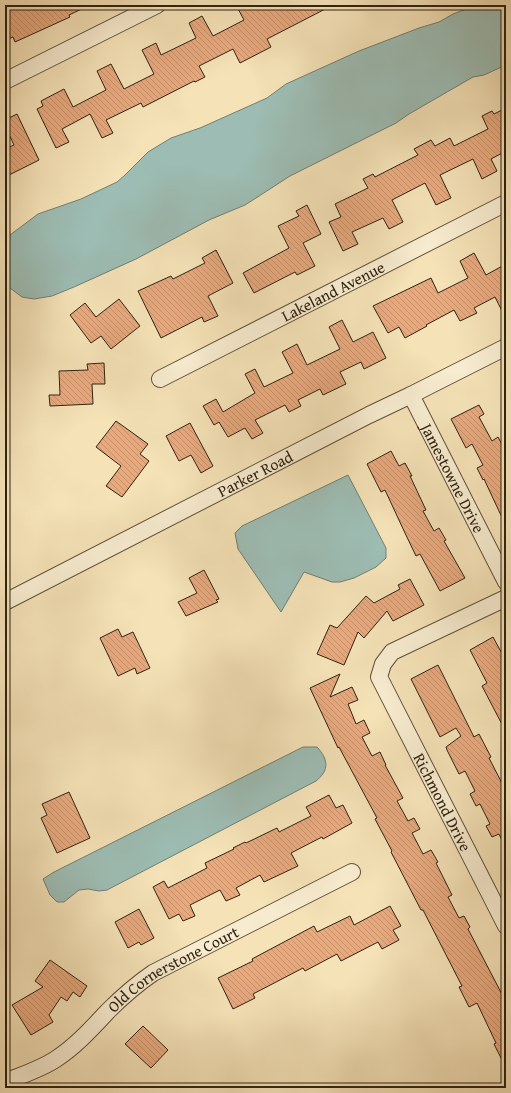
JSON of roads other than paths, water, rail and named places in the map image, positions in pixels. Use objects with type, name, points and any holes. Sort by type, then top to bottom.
[{"type":"street","points":[[5,81],[157,5]]},
{"type":"street","name":"Lakeland Avenue","points":[[160,379],[506,203]]},
{"type":"street","name":"Parker Road","points":[[5,602],[362,418],[506,347]]},
{"type":"street","name":"Jamestowne Drive","points":[[411,395],[506,582]]},
{"type":"street","name":"Richmond Drive","points":[[506,598],[392,652],[383,664],[379,676],[506,926]]},
{"type":"street","name":"Old Cornerstone Court","points":[[5,1082],[56,1060],[91,1030],[124,996],[153,973],[352,872]]},
{"type":"water","points":[[477,5],[506,5],[506,65],[484,75],[473,77],[396,123],[290,176],[245,205],[209,220],[136,259],[74,287],[52,296],[34,299],[22,297],[6,285],[5,242],[10,235],[38,214],[81,199],[117,182],[148,152],[171,138],[200,128],[267,98],[286,84],[359,51],[439,22],[453,14]]},
{"type":"water","points":[[348,475],[386,548],[386,558],[376,567],[354,578],[340,582],[332,582],[304,572],[281,612],[238,549],[235,533],[242,526]]},
{"type":"water","points":[[303,747],[317,747],[321,751],[325,760],[326,764],[324,773],[316,781],[107,890],[79,890],[64,902],[57,902],[50,895],[43,879],[54,872]]}]
